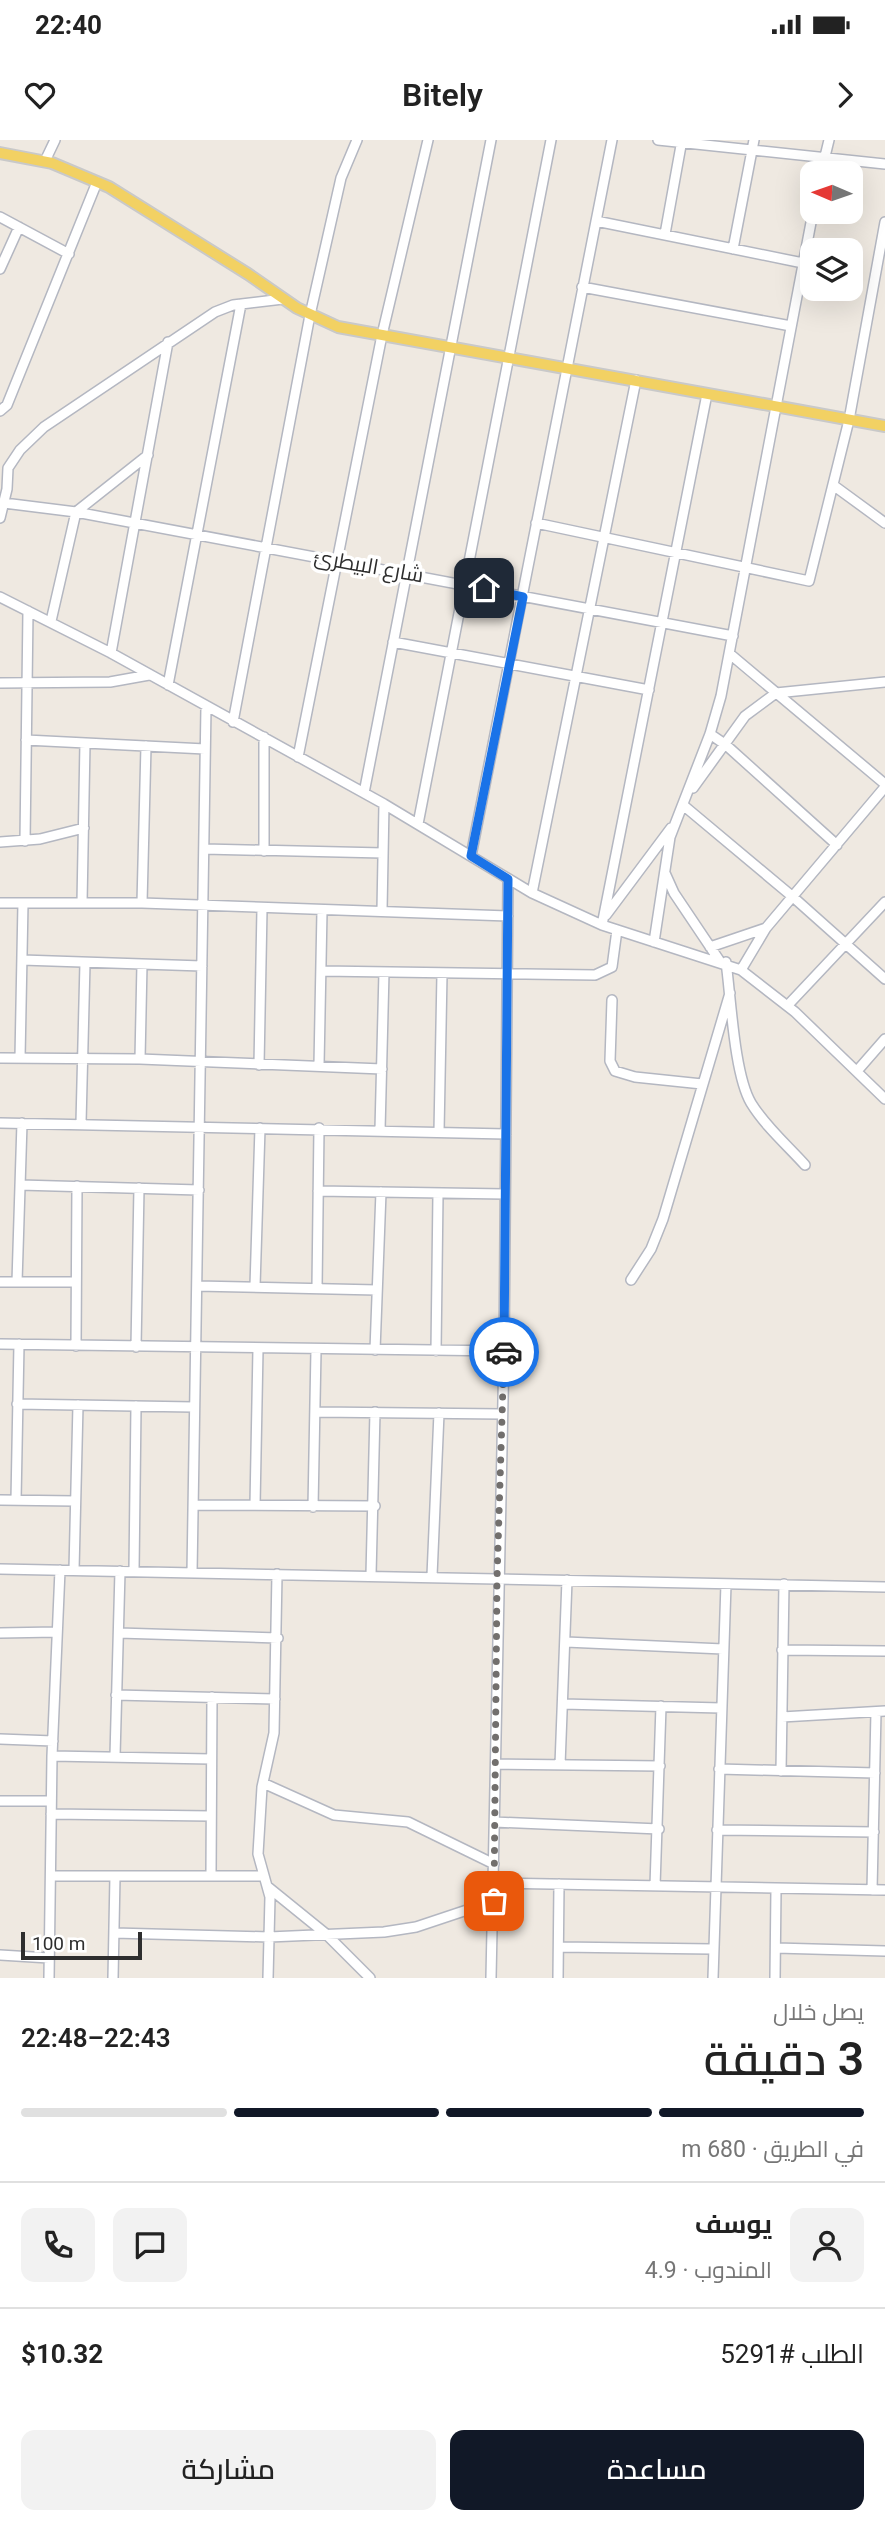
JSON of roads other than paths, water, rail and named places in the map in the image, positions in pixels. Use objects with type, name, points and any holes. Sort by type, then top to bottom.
[{"type":"main road","points":[[1,152],[45,161],[97,181],[151,211],[283,299],[338,327],[885,426]]},
{"type":"street","points":[[45,161],[55,140]]},
{"type":"street","points":[[233,722],[310,315],[341,178],[357,140]]},
{"type":"street","points":[[298,757],[383,335],[428,140]]},
{"type":"street","points":[[364,793],[491,140]]},
{"type":"street","points":[[418,824],[551,140]]},
{"type":"street","points":[[471,856],[612,140]]},
{"type":"street","points":[[658,140],[885,164]]},
{"type":"street","points":[[733,249],[754,140]]},
{"type":"street","points":[[824,159],[829,140]]},
{"type":"street","points":[[665,234],[682,141]]},
{"type":"street","points":[[0,411],[7,405],[97,181]]},
{"type":"street","points":[[0,217],[69,254]]},
{"type":"street","points":[[596,221],[800,262]]},
{"type":"street","points":[[0,269],[19,227]]},
{"type":"street","points":[[536,523],[745,565],[800,581],[810,580],[849,420],[885,228]]},
{"type":"street","points":[[654,942],[664,872],[675,822],[710,734],[730,654],[800,279]]},
{"type":"street","points":[[582,287],[791,326]]},
{"type":"street","points":[[0,518],[8,468],[24,446],[85,398],[215,312],[241,304],[283,299]]},
{"type":"street","points":[[168,685],[241,304]]},
{"type":"street","points":[[111,653],[169,342]]},
{"type":"street","points":[[532,893],[636,380]]},
{"type":"street","points":[[603,921],[707,394]]},
{"type":"street","points":[[51,621],[76,512],[148,455]]},
{"type":"street","points":[[833,485],[885,523]]},
{"type":"street","name":"شارع البيطرئ","points":[[4,503],[76,512],[405,572],[733,636]]},
{"type":"street","points":[[0,597],[51,621],[264,737],[384,804],[532,893],[603,921],[617,930],[723,961],[741,970],[788,1005],[885,1098]]},
{"type":"street","points":[[25,841],[29,611]]},
{"type":"street","points":[[393,642],[649,690]]},
{"type":"street","points":[[730,654],[885,785],[766,928],[741,970]]},
{"type":"street","points":[[0,683],[110,682],[149,675]]},
{"type":"street","points":[[687,795],[749,712],[776,693],[885,682]]},
{"type":"street","points":[[192,1573],[206,707]]},
{"type":"street","points":[[710,734],[726,745],[837,845]]},
{"type":"street","points":[[264,737],[264,851]]},
{"type":"street","points":[[26,740],[205,749]]},
{"type":"street","points":[[82,903],[85,743]]},
{"type":"street","points":[[142,904],[146,746]]},
{"type":"street","points":[[382,910],[384,804]]},
{"type":"street","points":[[682,805],[793,897],[885,979]]},
{"type":"street","points":[[603,921],[675,822]]},
{"type":"street","points":[[0,842],[25,841],[84,828]]},
{"type":"street","points":[[204,849],[383,853]]},
{"type":"street","points":[[664,872],[671,888],[710,947],[723,961],[743,1083],[748,1097],[805,1165]]},
{"type":"street","points":[[491,1978],[495,1864],[497,1579],[504,1351],[508,879]]},
{"type":"street","points":[[788,1005],[885,902]]},
{"type":"street","points":[[0,903],[382,910],[508,916]]},
{"type":"street","points":[[20,1058],[23,903]]},
{"type":"street","points":[[259,1065],[262,909]]},
{"type":"street","points":[[318,1066],[323,911]]},
{"type":"street","points":[[710,947],[766,928]]},
{"type":"street","points":[[322,971],[507,975],[604,973],[614,964],[617,930]]},
{"type":"street","points":[[22,960],[202,966]]},
{"type":"street","points":[[81,1123],[85,963]]},
{"type":"street","points":[[141,1059],[142,964]]},
{"type":"street","points":[[380,1130],[384,972]]},
{"type":"street","points":[[439,1132],[442,974]]},
{"type":"street","points":[[631,1280],[651,1249],[663,1219],[730,993]]},
{"type":"street","points":[[612,1000],[610,1060],[615,1071],[635,1077],[702,1084]]},
{"type":"street","points":[[857,1070],[885,1039]]},
{"type":"street","points":[[0,1058],[141,1059],[382,1069]]},
{"type":"street","points":[[0,1122],[506,1134]]},
{"type":"street","points":[[17,1282],[22,1123]]},
{"type":"street","points":[[255,1286],[260,1128]]},
{"type":"street","points":[[317,1288],[319,1128]]},
{"type":"street","points":[[20,1185],[199,1190]]},
{"type":"street","points":[[76,1346],[77,1186]]},
{"type":"street","points":[[136,1347],[139,1188]]},
{"type":"street","points":[[318,1191],[505,1194]]},
{"type":"street","points":[[375,1350],[381,1192]]},
{"type":"street","points":[[436,1350],[438,1194]]},
{"type":"street","points":[[0,1282],[76,1282]]},
{"type":"street","points":[[197,1286],[377,1290]]},
{"type":"street","points":[[0,1344],[504,1351]]},
{"type":"street","points":[[16,1500],[19,1345]]},
{"type":"street","points":[[255,1505],[258,1349]]},
{"type":"street","points":[[313,1507],[317,1412],[316,1350]]},
{"type":"street","points":[[17,1404],[193,1407]]},
{"type":"street","points":[[74,1570],[78,1405]]},
{"type":"street","points":[[134,1571],[136,1406]]},
{"type":"street","points":[[317,1412],[502,1414]]},
{"type":"street","points":[[371,1575],[375,1506],[375,1412]]},
{"type":"street","points":[[432,1576],[439,1413]]},
{"type":"street","points":[[0,1500],[75,1501]]},
{"type":"street","points":[[194,1505],[375,1506]]},
{"type":"street","points":[[0,1569],[885,1587]]},
{"type":"street","points":[[49,1978],[52,1756],[60,1570]]},
{"type":"street","points":[[115,1756],[120,1571]]},
{"type":"street","points":[[268,1978],[268,1887],[258,1854],[263,1783],[274,1734],[278,1574]]},
{"type":"street","points":[[560,1765],[567,1580]]},
{"type":"street","points":[[713,1978],[726,1584]]},
{"type":"street","points":[[781,1771],[784,1584]]},
{"type":"street","points":[[0,1633],[56,1632]]},
{"type":"street","points":[[119,1633],[278,1638]]},
{"type":"street","points":[[566,1642],[723,1649]]},
{"type":"street","points":[[782,1650],[885,1651]]},
{"type":"street","points":[[116,1695],[275,1699]]},
{"type":"street","points":[[211,1876],[212,1697]]},
{"type":"street","points":[[563,1704],[721,1708]]},
{"type":"street","points":[[655,1885],[659,1829],[661,1706]]},
{"type":"street","points":[[782,1717],[881,1712],[875,1773],[872,1890]]},
{"type":"street","points":[[0,1739],[53,1741]]},
{"type":"street","points":[[52,1756],[211,1759]]},
{"type":"street","points":[[496,1764],[660,1766]]},
{"type":"street","points":[[719,1769],[875,1773]]},
{"type":"street","points":[[263,1783],[334,1815],[408,1822],[495,1864]]},
{"type":"street","points":[[0,1801],[51,1801]]},
{"type":"street","points":[[51,1814],[211,1816]]},
{"type":"street","points":[[495,1822],[659,1829]]},
{"type":"street","points":[[716,1830],[874,1832]]},
{"type":"street","points":[[51,1876],[263,1876]]},
{"type":"street","points":[[113,1978],[115,1876]]},
{"type":"street","points":[[494,1883],[885,1890]]},
{"type":"street","points":[[558,1978],[559,1884]]},
{"type":"street","points":[[268,1887],[326,1934],[370,1978]]},
{"type":"street","points":[[775,1978],[776,1889]]},
{"type":"street","points":[[114,1933],[269,1937],[401,1930],[494,1901]]},
{"type":"street","points":[[559,1947],[712,1949]]},
{"type":"street","points":[[776,1948],[885,1951]]},
{"type":"street","points":[[0,1955],[49,1958]]}]
